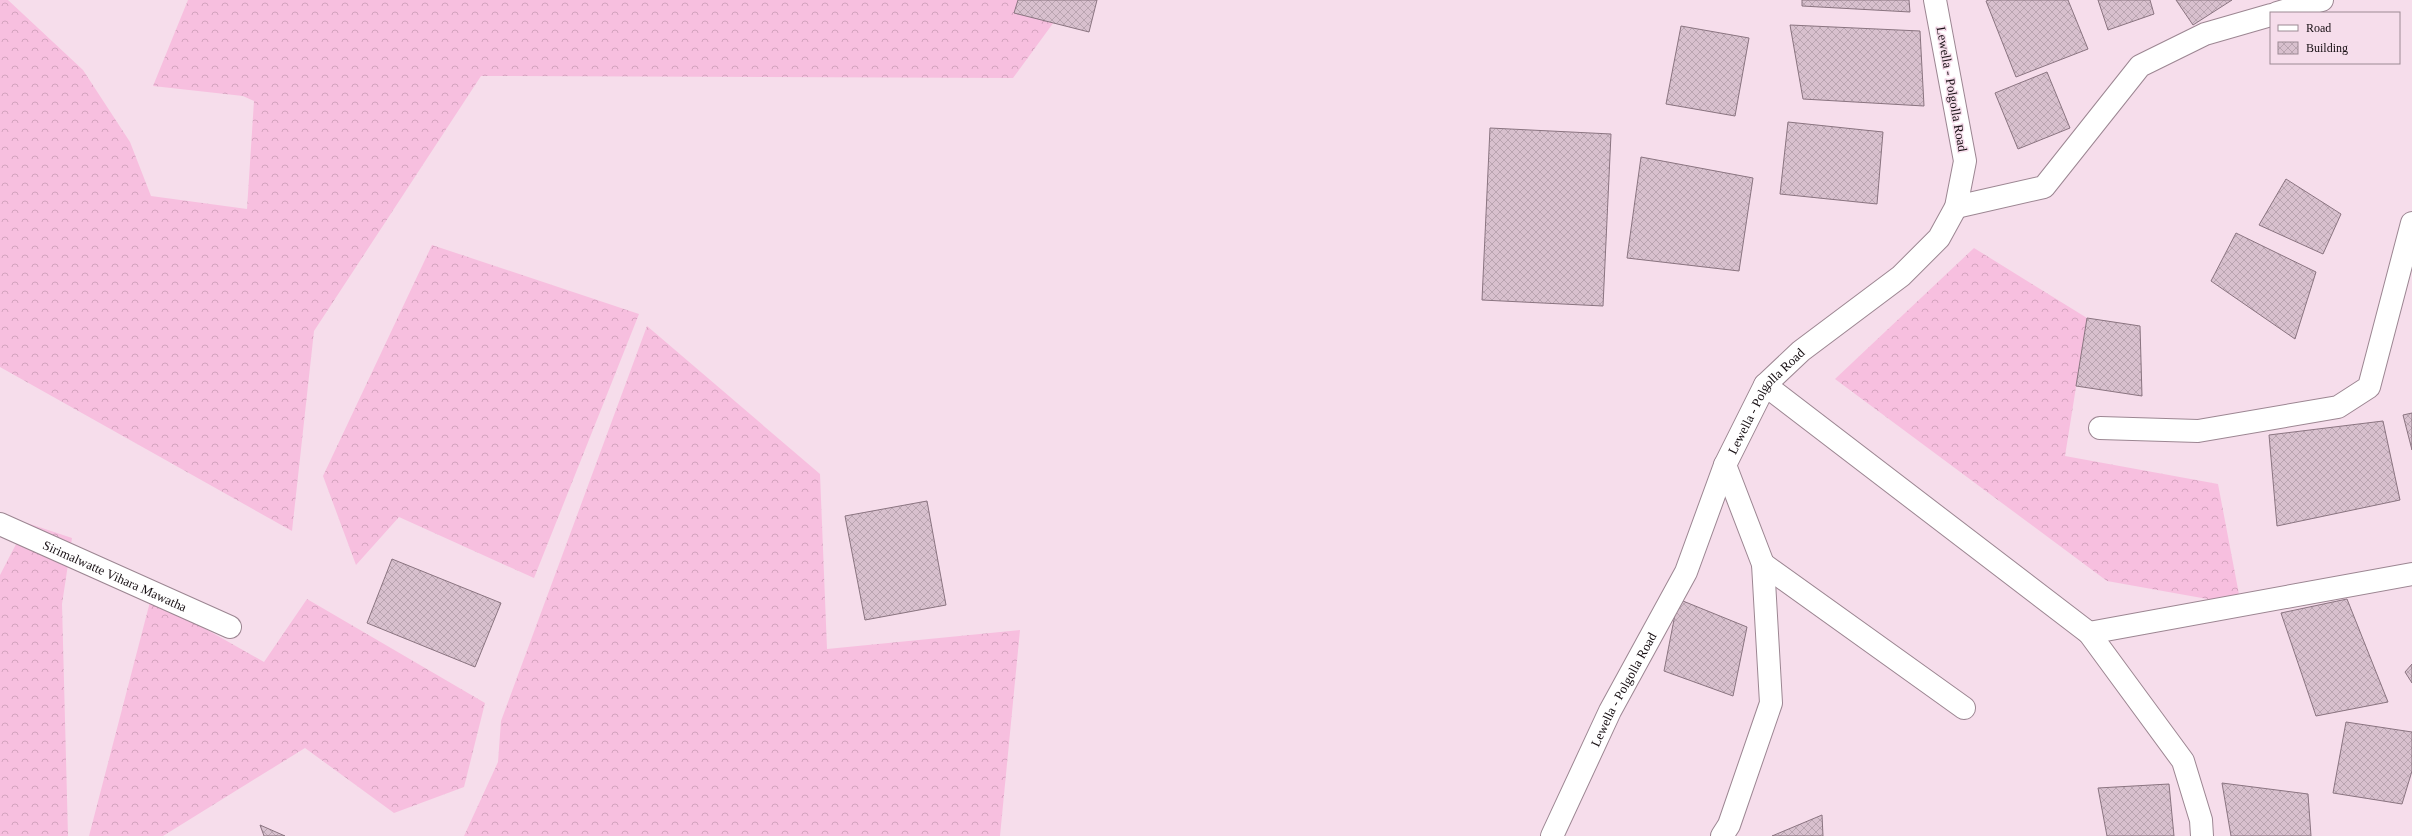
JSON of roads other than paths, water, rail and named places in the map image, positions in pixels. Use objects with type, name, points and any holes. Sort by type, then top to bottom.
[{"type":"street","name":"Lewella - Polgolla Road","points":[[1552,836],[1610,711],[1686,572],[1725,465],[1765,385],[1801,351],[1900,276],[1939,238],[1956,207],[1965,161],[1935,0]]},
{"type":"street","points":[[2280,12],[2322,0]]},
{"type":"street","points":[[1956,207],[2044,187],[2140,66],[2205,34],[2270,15]]},
{"type":"street","points":[[2100,428],[2198,431],[2338,407],[2369,387],[2412,223]]},
{"type":"street","points":[[1765,385],[2089,633],[2184,761],[2201,820],[2202,836]]},
{"type":"street","points":[[1722,836],[1729,825],[1771,703],[1763,564],[1725,465]]},
{"type":"street","name":"Sirimalwatte Vihara Mawatha","points":[[0,524],[230,627]]},
{"type":"street","points":[[1763,564],[1964,708]]},
{"type":"street","points":[[2089,633],[2412,574]]}]
